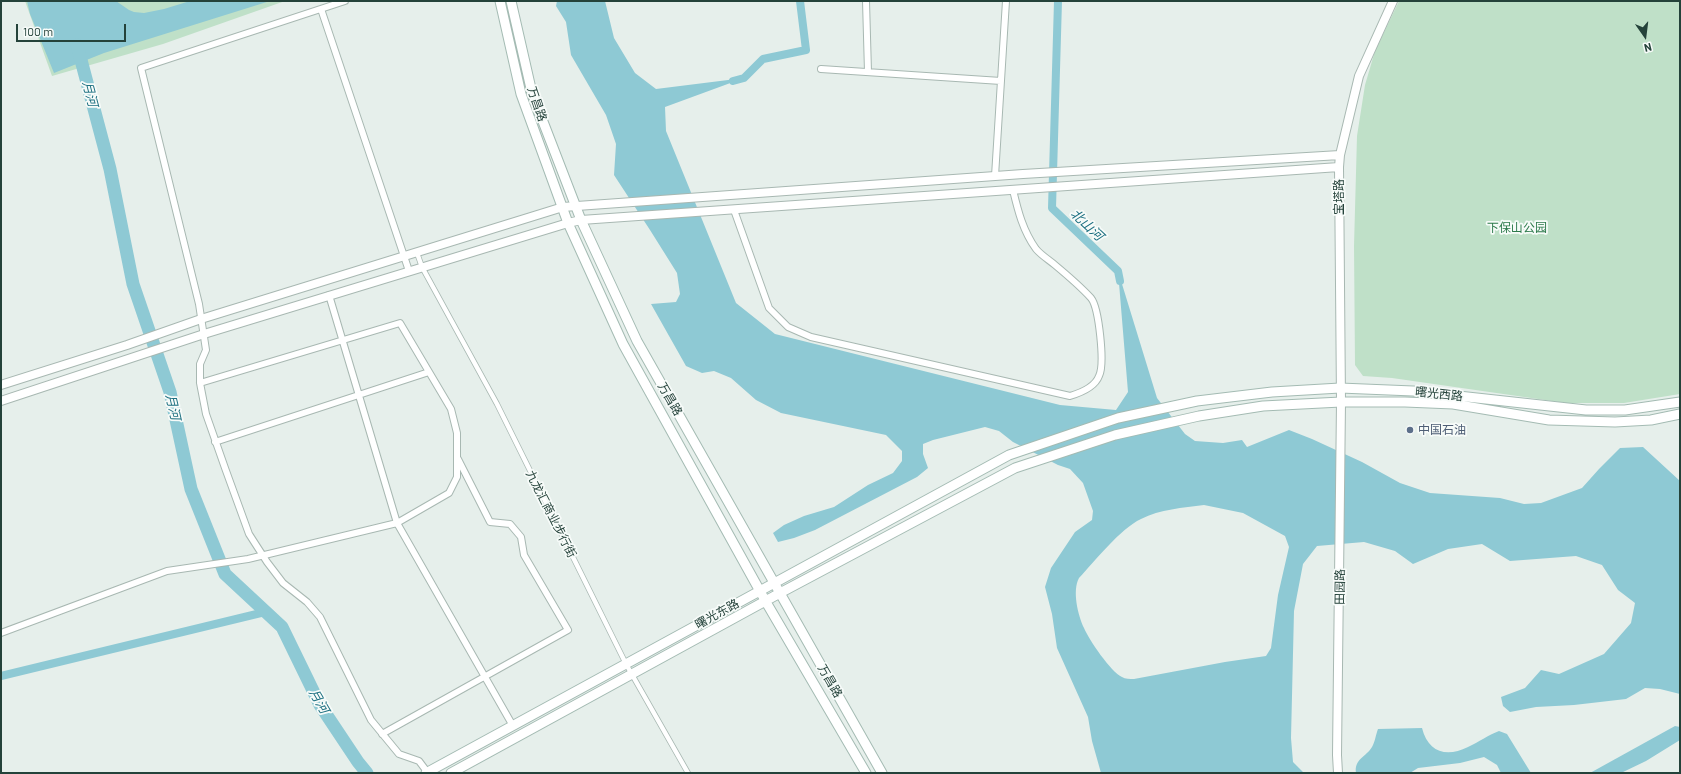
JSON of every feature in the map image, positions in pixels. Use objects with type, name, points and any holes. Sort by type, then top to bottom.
[{"type":"main road","name":"万昌路","points":[[500,1],[522,94],[568,223],[623,344],[766,602],[866,773]]},
{"type":"main road","name":"万昌路","points":[[512,1],[532,93],[576,206],[580,220],[637,341],[882,773]]},
{"type":"main road","name":"曙光西路","points":[[1009,455],[1118,418],[1197,401],[1272,392],[1340,388],[1413,391],[1586,410],[1625,410],[1680,402]]},
{"type":"main road","name":"曙光西路","points":[[1015,468],[1115,435],[1199,416],[1263,406],[1341,402],[1453,404],[1556,420],[1620,422],[1651,420],[1680,414]]},
{"type":"main road","name":"曙光东路","points":[[427,773],[774,582],[1009,455]]},
{"type":"main road","name":"曙光东路","points":[[451,773],[780,593],[1015,468]]},
{"type":"street","points":[[345,1],[141,68],[199,304],[206,350],[200,364],[200,383],[206,414],[249,534],[283,583],[307,602],[320,617],[371,720],[399,754],[419,760],[427,773]]},
{"type":"street","points":[[866,1],[868,72]]},
{"type":"street","points":[[995,176],[1006,1]]},
{"type":"street","name":"宝塔路","points":[[1341,402],[1340,155],[1360,76],[1393,1]]},
{"type":"street","points":[[321,9],[409,271]]},
{"type":"street","points":[[822,69],[1001,81]]},
{"type":"street","points":[[1,385],[127,345],[201,319],[563,207],[1078,170],[1340,155]]},
{"type":"street","points":[[1,400],[329,295],[580,220],[712,212],[1339,167]]},
{"type":"street","points":[[734,210],[769,308],[788,327],[811,337],[1070,396],[1084,391],[1099,378],[1102,365],[1098,323],[1092,300],[1069,277],[1037,250],[1027,235],[1019,216],[1013,190]]},
{"type":"street","name":"九龙汇商业步行街","points":[[417,253],[422,267],[497,404],[626,664],[688,773]]},
{"type":"street","points":[[329,295],[397,523],[513,726]]},
{"type":"street","points":[[1,633],[167,571],[263,556],[397,523],[449,493],[457,477],[457,433],[450,409],[400,322],[200,383]]},
{"type":"street","points":[[216,442],[429,372]]},
{"type":"street","name":"田园路","points":[[1338,773],[1341,402]]},
{"type":"street","points":[[382,734],[568,630],[524,555],[521,537],[510,524],[490,522],[457,458]]},
{"type":"green space","points":[[25,1],[285,1],[163,44],[52,76]]},
{"type":"green space","name":"下保山公园","points":[[1399,1],[1680,1],[1680,394],[1624,403],[1566,403],[1392,378],[1363,376],[1355,365],[1354,246],[1357,136],[1365,85],[1375,51]]},
{"type":"water","points":[[27,1],[116,1],[129,10],[144,13],[190,1],[270,1],[104,53],[54,73],[30,14]]},
{"type":"water","points":[[557,1],[605,1],[614,38],[635,73],[656,89],[744,78],[665,107],[666,131],[736,303],[775,334],[1060,405],[1116,410],[1128,392],[1118,271],[1157,398],[1185,434],[1195,441],[1223,443],[1242,440],[1247,447],[1289,430],[1362,462],[1400,483],[1430,493],[1500,498],[1524,504],[1541,503],[1582,488],[1620,448],[1643,447],[1680,481],[1680,694],[1660,689],[1645,688],[1626,699],[1574,705],[1536,707],[1510,712],[1503,706],[1501,697],[1525,688],[1541,670],[1559,674],[1604,654],[1631,623],[1635,603],[1618,590],[1602,565],[1576,556],[1510,561],[1482,544],[1448,549],[1413,564],[1395,551],[1364,542],[1317,546],[1303,564],[1294,611],[1291,738],[1293,762],[1304,773],[1101,773],[1092,741],[1088,717],[1057,648],[1052,614],[1045,587],[1051,568],[1075,532],[1092,520],[1093,511],[1083,483],[1070,469],[1058,465],[1013,442],[999,431],[985,427],[933,440],[923,444],[923,454],[928,468],[917,477],[815,530],[778,542],[773,533],[784,525],[804,516],[834,507],[868,485],[893,473],[902,461],[902,451],[886,435],[781,413],[756,400],[731,378],[714,371],[702,373],[686,366],[651,304],[676,302],[680,294],[677,273],[614,175],[616,144],[606,115],[571,55],[566,22],[556,6]],"holes":[[[1204,505],[1243,513],[1285,536],[1289,547],[1278,595],[1271,648],[1266,656],[1134,679],[1125,678],[1117,674],[1095,647],[1082,623],[1076,596],[1079,578],[1116,538],[1133,524],[1148,516],[1172,509]]]},
{"type":"water","points":[[1675,726],[1680,727],[1680,740],[1646,761],[1621,773],[1590,773]]},
{"type":"water","points":[[1422,728],[1429,743],[1439,751],[1445,752],[1460,750],[1499,731],[1507,734],[1531,773],[1501,773],[1497,765],[1484,757],[1460,763],[1418,768],[1410,773],[1356,773],[1357,764],[1372,747],[1378,729]]},
{"type":"waterway","points":[[733,81],[744,78],[763,59],[806,50],[800,1]]},
{"type":"waterway","name":"北山河","points":[[1058,1],[1052,208],[1118,271],[1120,281]]},
{"type":"waterway","name":"月河","points":[[77,45],[110,169],[133,284],[170,392],[191,489],[225,574],[282,627],[320,705],[367,773]]},
{"type":"waterway","points":[[1,676],[265,612]]},
{"type":"place","name":"中国石油","points":[[1410,430]]}]
